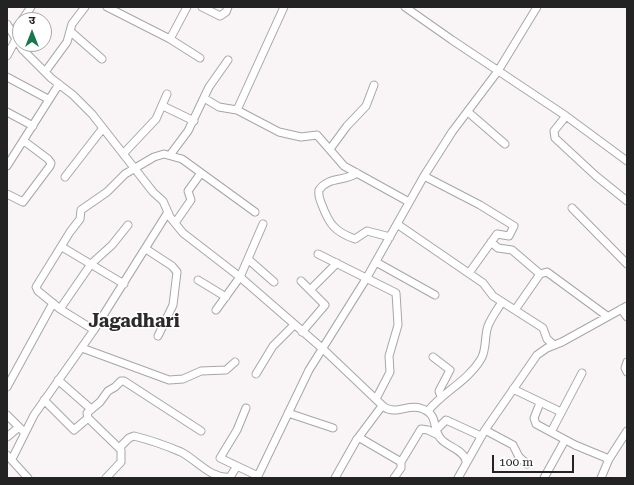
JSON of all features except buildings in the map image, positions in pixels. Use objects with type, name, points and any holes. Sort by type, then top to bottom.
[{"type":"street","points":[[44,72],[67,42],[72,24],[85,7]]},
{"type":"street","points":[[107,7],[170,39],[200,58]]},
{"type":"street","points":[[170,39],[187,7]]},
{"type":"street","points":[[202,7],[220,16],[226,12],[228,7]]},
{"type":"street","points":[[237,110],[284,7]]},
{"type":"street","points":[[405,7],[566,116],[627,161]]},
{"type":"street","points":[[246,408],[237,430],[220,457],[223,460],[257,477],[309,370],[366,279],[424,176],[452,132],[498,71],[537,7]]},
{"type":"street","points":[[70,31],[102,59]]},
{"type":"street","points":[[7,56],[12,44]]},
{"type":"street","points":[[25,52],[44,72],[80,102],[124,153],[153,192],[163,201],[175,222],[192,240],[240,278],[322,349],[382,406],[388,410],[414,407],[428,411],[435,420],[438,432],[445,442],[463,454],[466,461]]},
{"type":"street","points":[[170,155],[194,121],[212,82],[228,60]]},
{"type":"street","points":[[7,77],[48,100]]},
{"type":"street","points":[[7,166],[59,84]]},
{"type":"street","points":[[330,148],[347,126],[366,106],[374,85]]},
{"type":"street","points":[[124,153],[156,119],[163,106],[166,94]]},
{"type":"street","points":[[204,98],[220,107],[237,110],[283,133],[301,137],[317,135],[330,148],[344,166],[409,202]]},
{"type":"street","points":[[163,106],[194,121]]},
{"type":"street","points":[[468,112],[505,144]]},
{"type":"street","points":[[8,114],[33,126]]},
{"type":"street","points":[[566,116],[554,131],[554,138],[596,176],[627,201]]},
{"type":"street","points":[[65,177],[103,128]]},
{"type":"street","points":[[7,194],[23,202],[51,163],[48,159],[24,141]]},
{"type":"street","points":[[94,330],[60,309],[38,292],[36,287],[70,232],[80,219],[81,210],[107,192],[125,174],[154,157],[170,155],[182,159],[255,212]]},
{"type":"street","points":[[175,222],[191,200],[188,191],[201,173]]},
{"type":"street","points":[[357,173],[348,178],[330,181],[319,190],[319,195],[328,221],[333,226],[355,239],[367,231],[390,237]]},
{"type":"street","points":[[424,176],[480,205],[514,226],[510,236],[497,234],[469,274]]},
{"type":"street","points":[[572,208],[627,264]]},
{"type":"street","points":[[28,478],[9,457],[21,430],[82,348],[124,284],[168,212]]},
{"type":"street","points":[[216,310],[240,278],[264,224]]},
{"type":"street","points":[[397,224],[483,284],[493,296],[543,328],[547,339],[554,345]]},
{"type":"street","points":[[60,309],[91,264],[112,245],[128,225]]},
{"type":"street","points":[[492,242],[498,248],[512,250],[540,274]]},
{"type":"street","points":[[62,247],[124,284]]},
{"type":"street","points":[[146,249],[172,266],[177,272],[173,305],[158,336]]},
{"type":"street","points":[[318,254],[366,279],[394,291],[397,297],[397,329],[389,356],[390,372],[376,399]]},
{"type":"street","points":[[249,260],[274,282]]},
{"type":"street","points":[[376,262],[435,295]]},
{"type":"street","points":[[310,290],[336,264]]},
{"type":"street","points":[[515,310],[540,274],[547,272],[607,316]]},
{"type":"street","points":[[198,280],[226,297]]},
{"type":"street","points":[[301,281],[325,305],[302,332]]},
{"type":"street","points":[[428,411],[480,360],[484,350],[488,327],[502,302]]},
{"type":"street","points":[[7,387],[53,303]]},
{"type":"street","points":[[458,478],[466,461],[483,433],[537,355],[624,308],[627,317]]},
{"type":"street","points":[[256,374],[273,346],[294,326]]},
{"type":"street","points":[[82,348],[169,380],[183,379],[200,371],[226,370],[235,362]]},
{"type":"street","points":[[433,358],[450,370],[439,391],[441,397]]},
{"type":"street","points":[[627,362],[625,368],[627,372]]},
{"type":"street","points":[[551,432],[582,373]]},
{"type":"street","points":[[58,380],[91,409]]},
{"type":"street","points":[[106,478],[121,462],[122,455],[120,447],[88,418],[87,413],[100,402],[108,391],[122,381],[201,431]]},
{"type":"street","points":[[513,389],[561,412]]},
{"type":"street","points":[[44,400],[74,430],[88,418]]},
{"type":"street","points":[[540,402],[534,420],[536,424],[565,440],[609,459]]},
{"type":"street","points":[[335,478],[358,438],[382,406]]},
{"type":"street","points":[[288,413],[333,428]]},
{"type":"street","points":[[7,416],[21,430]]},
{"type":"street","points":[[438,432],[446,420],[483,433],[513,445],[519,457],[527,464]]},
{"type":"street","points":[[394,478],[401,468],[401,462],[421,429],[438,432]]},
{"type":"street","points":[[7,437],[21,430]]},
{"type":"street","points":[[603,477],[609,459],[627,431]]},
{"type":"street","points":[[120,447],[129,438],[134,436],[182,453],[204,469],[222,477],[230,477],[236,466]]},
{"type":"street","points":[[358,438],[362,438],[401,462]]},
{"type":"street","points":[[544,478],[565,440]]},
{"type":"district","name":"Jagadhari","points":[[134,322]]}]
